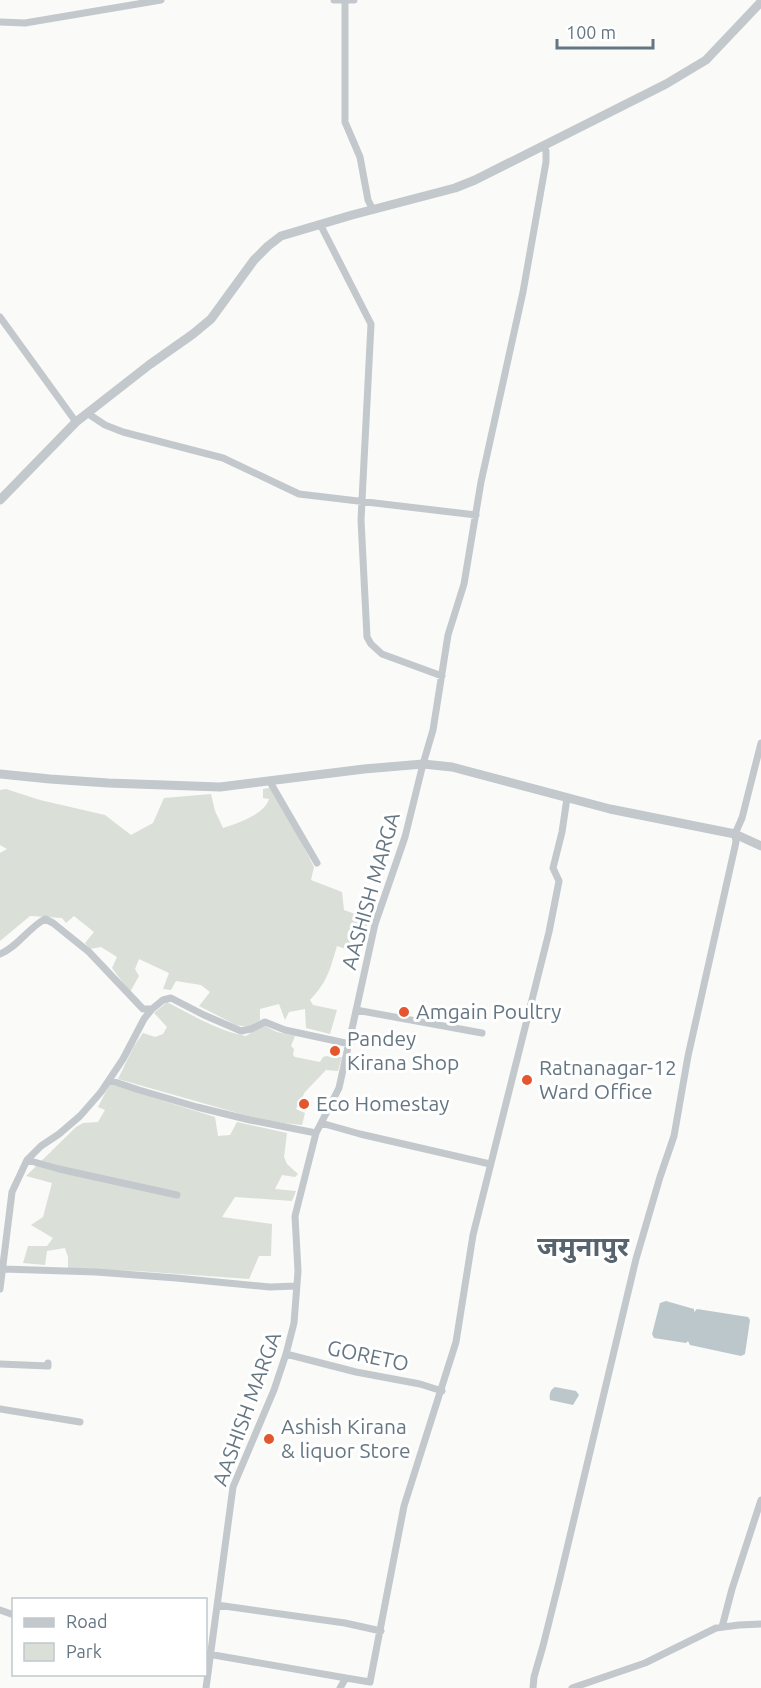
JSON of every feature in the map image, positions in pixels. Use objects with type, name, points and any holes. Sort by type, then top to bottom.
[{"type":"street","points":[[0,21],[25,23],[120,3],[161,0]]},
{"type":"street","points":[[334,0],[354,0]]},
{"type":"street","points":[[345,0],[345,122],[360,157],[368,200],[374,210]]},
{"type":"street","points":[[0,500],[76,422],[211,319],[254,260],[281,236],[455,188],[475,180],[666,84],[706,60],[761,2]]},
{"type":"street","name":"AASHISH MARGA","points":[[207,1671],[233,1487],[274,1390],[294,1323],[298,1271],[295,1216],[316,1133],[339,1088],[375,924],[405,837],[433,730],[448,635],[464,584],[481,482],[530,259],[546,162],[546,151],[543,146]]},
{"type":"street","points":[[320,224],[371,324],[361,520],[368,637],[371,645],[382,654],[442,676]]},
{"type":"street","points":[[0,317],[76,422]]},
{"type":"street","points":[[87,413],[105,425],[123,432],[223,458],[299,494],[476,515]]},
{"type":"street","points":[[533,1688],[636,1259],[674,1136],[688,1056],[736,842],[735,834],[742,818],[761,743]]},
{"type":"street","points":[[0,774],[50,779],[220,788],[344,771],[423,764],[452,767],[610,809],[735,834],[761,846]]},
{"type":"street","points":[[270,782],[316,863]]},
{"type":"street","points":[[208,1654],[370,1682],[404,1506],[456,1342],[473,1235],[549,932],[559,881],[553,868],[567,798]]},
{"type":"street","points":[[0,954],[45,919],[89,952],[143,1009],[152,1009]]},
{"type":"street","points":[[0,1289],[12,1192],[27,1160],[41,1146],[60,1134],[80,1116],[123,1059],[144,1020],[163,1000],[171,998],[241,1031],[265,1022],[285,1030],[350,1044]]},
{"type":"street","points":[[356,1010],[482,1033]]},
{"type":"street","points":[[109,1080],[197,1107],[316,1133]]},
{"type":"street","points":[[321,1123],[371,1137],[490,1164]]},
{"type":"street","points":[[27,1160],[177,1195]]},
{"type":"street","points":[[3,1269],[96,1272],[270,1287],[296,1286]]},
{"type":"street","name":"GORETO","points":[[286,1354],[442,1391]]},
{"type":"street","points":[[0,1364],[48,1366],[48,1364]]},
{"type":"street","points":[[0,1409],[80,1422]]},
{"type":"street","points":[[722,1627],[761,1500]]},
{"type":"street","points":[[218,1605],[345,1623],[381,1631]]},
{"type":"street","points":[[572,1688],[645,1663],[716,1628],[761,1624]]},
{"type":"street","points":[[340,1688],[346,1678]]},
{"type":"green space","points":[[273,787],[314,867],[311,880],[342,892],[344,910],[369,919],[358,953],[337,946],[325,981],[310,1000],[313,1005],[337,1010],[330,1034],[306,1028],[305,1009],[289,1012],[285,1020],[279,1004],[260,1009],[260,1020],[248,1027],[236,1025],[199,1006],[210,992],[201,985],[176,981],[171,990],[163,989],[169,973],[139,959],[135,969],[139,976],[130,992],[112,968],[117,957],[101,947],[90,949],[85,943],[94,932],[74,916],[66,923],[62,918],[30,916],[0,941],[0,853],[7,849],[0,845],[0,790],[6,789],[40,800],[105,815],[131,835],[153,823],[164,798],[211,794],[215,811],[223,828],[250,818],[262,810],[269,799],[263,798],[263,789]]},
{"type":"green space","points":[[167,1002],[205,1022],[236,1034],[246,1036],[263,1025],[277,1032],[295,1036],[291,1046],[295,1057],[320,1062],[323,1057],[327,1056],[342,1057],[338,1071],[326,1070],[305,1092],[296,1109],[305,1113],[302,1125],[266,1121],[118,1079],[143,1033],[155,1037],[163,1034],[167,1027],[154,1013]]},
{"type":"green space","points":[[110,1084],[215,1117],[218,1136],[230,1135],[237,1122],[287,1133],[284,1157],[287,1164],[298,1174],[295,1177],[282,1175],[275,1189],[296,1191],[292,1201],[235,1197],[222,1217],[272,1224],[271,1256],[259,1256],[249,1279],[137,1271],[68,1269],[65,1248],[47,1251],[45,1265],[23,1263],[28,1246],[47,1246],[53,1238],[31,1225],[43,1217],[52,1183],[26,1176],[76,1127],[83,1123],[98,1122],[105,1110],[98,1107]]},
{"type":"shaded area","points":[[666,1301],[694,1309],[694,1312],[697,1309],[748,1317],[750,1320],[745,1354],[741,1356],[690,1345],[688,1341],[686,1343],[654,1338],[652,1334],[660,1303]]},
{"type":"shaded area","points":[[555,1387],[576,1391],[579,1395],[573,1405],[550,1400],[550,1392]]},
{"type":"place","name":"Amgain Poultry","points":[[404,1012]]},
{"type":"place","name":"Pandey Kirana Shop","points":[[335,1051]]},
{"type":"place","name":"Ratnanagar-12 Ward Office","points":[[527,1080]]},
{"type":"place","name":"Eco Homestay","points":[[304,1104]]},
{"type":"place","name":"Ashish Kirana & liquor Store","points":[[269,1439]]},
{"type":"district","name":"जमुनापुर","points":[[583,1247]]}]
